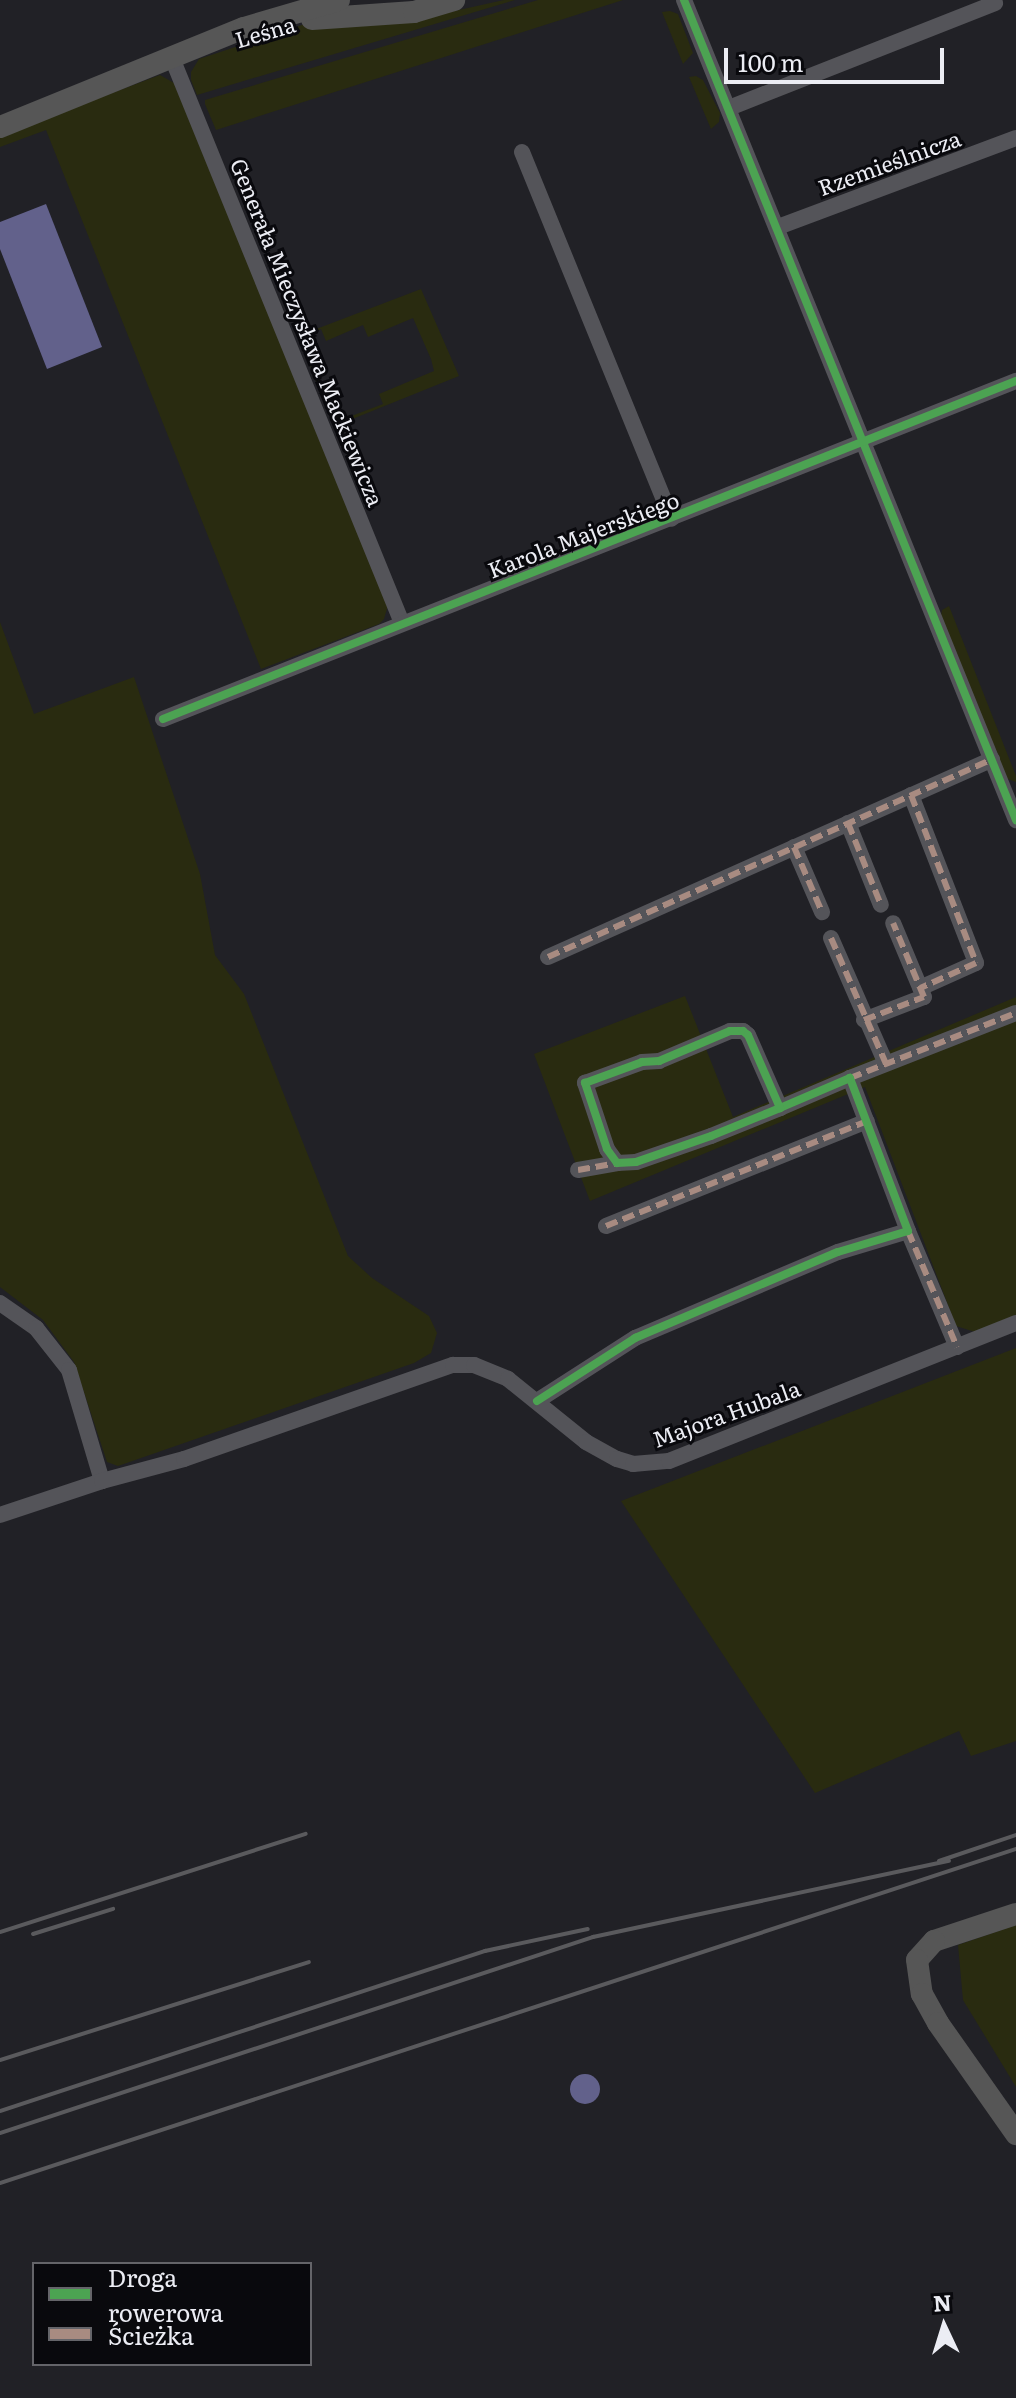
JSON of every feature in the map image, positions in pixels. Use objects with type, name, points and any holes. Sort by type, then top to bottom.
[{"type":"main road","name":"Leśna","points":[[0,127],[244,28],[339,0]]},
{"type":"main road","name":"Leśna","points":[[172,58],[300,21],[336,15],[376,17],[414,12],[454,0]]},
{"type":"main road","points":[[1016,1914],[934,1941],[917,1960],[922,1994],[938,2023],[1016,2134]]},
{"type":"street","points":[[684,0],[1016,820]]},
{"type":"street","points":[[729,108],[995,3]]},
{"type":"street","name":"Generała Mieczysława Mackiewicza","points":[[172,58],[402,623]]},
{"type":"street","name":"Rzemieślnicza","points":[[778,227],[1016,138]]},
{"type":"street","points":[[522,152],[672,519]]},
{"type":"street","name":"Karola Majerskiego","points":[[163,719],[1016,381]]},
{"type":"street","points":[[548,957],[992,759]]},
{"type":"street","points":[[911,795],[976,963],[920,988]]},
{"type":"street","points":[[848,823],[881,905]]},
{"type":"street","points":[[794,847],[822,912]]},
{"type":"street","points":[[864,1020],[924,997],[893,923]]},
{"type":"street","points":[[831,938],[864,1020],[886,1064]]},
{"type":"street","points":[[578,1170],[636,1162],[1016,1013]]},
{"type":"street","points":[[617,1163],[607,1149],[585,1083],[642,1062],[659,1061],[730,1031],[743,1031],[748,1035],[780,1108]]},
{"type":"street","points":[[850,1078],[908,1231],[957,1347]]},
{"type":"street","points":[[606,1226],[867,1121]]},
{"type":"street","points":[[537,1401],[635,1338],[838,1252],[908,1231]]},
{"type":"street","points":[[0,1303],[36,1328],[69,1370],[102,1481]]},
{"type":"street","name":"Majora Hubala","points":[[0,1515],[102,1481],[184,1459],[453,1365],[474,1365],[491,1370],[601,1451],[633,1464],[651,1464],[689,1454],[1016,1323]]},
{"type":"green space","points":[[515,0],[197,95],[191,80],[191,72],[199,59],[305,24],[414,20]]},
{"type":"green space","points":[[538,0],[623,0],[216,130],[205,104],[205,100]]},
{"type":"green space","points":[[662,12],[678,14],[693,53],[683,64]]},
{"type":"green space","points":[[160,75],[174,83],[388,605],[379,624],[261,669],[46,130],[0,147],[0,135]]},
{"type":"green space","points":[[696,76],[703,80],[720,113],[719,122],[711,129],[689,77]]},
{"type":"green space","points":[[421,289],[459,376],[335,426],[331,417],[336,411],[341,420],[383,404],[379,394],[434,371],[431,359],[413,318],[368,337],[363,325],[326,341],[321,329],[302,337],[329,402],[325,404],[298,336]]},
{"type":"green space","points":[[949,606],[1016,782],[1005,778],[941,616],[942,610]]},
{"type":"green space","points":[[0,622],[34,714],[134,677],[200,874],[215,955],[244,994],[348,1256],[372,1278],[429,1316],[437,1333],[431,1353],[414,1363],[118,1466],[107,1462],[74,1362],[43,1320],[0,1287]]},
{"type":"green space","points":[[685,996],[733,1117],[1016,997],[1016,1315],[975,1332],[956,1326],[865,1087],[590,1201],[534,1054]]},
{"type":"green space","points":[[1016,1348],[1016,1741],[971,1756],[959,1731],[815,1793],[621,1501]]},
{"type":"green space","points":[[1016,1925],[1016,2087],[963,2000],[958,1945]]},
{"type":"water","points":[[46,204],[102,347],[47,369],[0,249],[0,222]]},
{"type":"water","points":[[585,2074],[591,2075],[599,2083],[599,2095],[591,2103],[585,2104],[579,2103],[571,2095],[570,2089],[571,2083],[579,2075]]},
{"type":"railway","points":[[0,1932],[306,1834]]},
{"type":"railway","points":[[939,1861],[1016,1835]]},
{"type":"railway","points":[[0,2183],[1016,1849]]},
{"type":"railway","points":[[0,2133],[593,1937],[949,1861]]},
{"type":"railway","points":[[33,1934],[113,1909]]},
{"type":"railway","points":[[0,2111],[485,1951],[588,1929]]},
{"type":"railway","points":[[0,2060],[309,1962]]},
{"type":"marked path","points":[[548,957],[992,759]]},
{"type":"marked path","points":[[911,795],[976,963],[920,988]]},
{"type":"marked path","points":[[848,823],[881,905]]},
{"type":"marked path","points":[[794,847],[822,912]]},
{"type":"marked path","points":[[864,1020],[924,997],[893,923]]},
{"type":"marked path","points":[[831,938],[886,1064]]},
{"type":"marked path","points":[[850,1078],[1016,1013]]},
{"type":"marked path","points":[[606,1226],[867,1121]]},
{"type":"marked path","points":[[578,1170],[617,1163]]},
{"type":"marked path","points":[[908,1231],[957,1347]]},
{"type":"cycle path","points":[[684,0],[1016,820]]},
{"type":"cycle path","points":[[163,719],[1016,381]]},
{"type":"cycle path","points":[[537,1401],[635,1338],[838,1252],[908,1231],[850,1078],[780,1108],[711,1136],[636,1162],[617,1163],[607,1149],[585,1083],[642,1062],[659,1061],[730,1031],[743,1031],[748,1035],[780,1108]]}]
